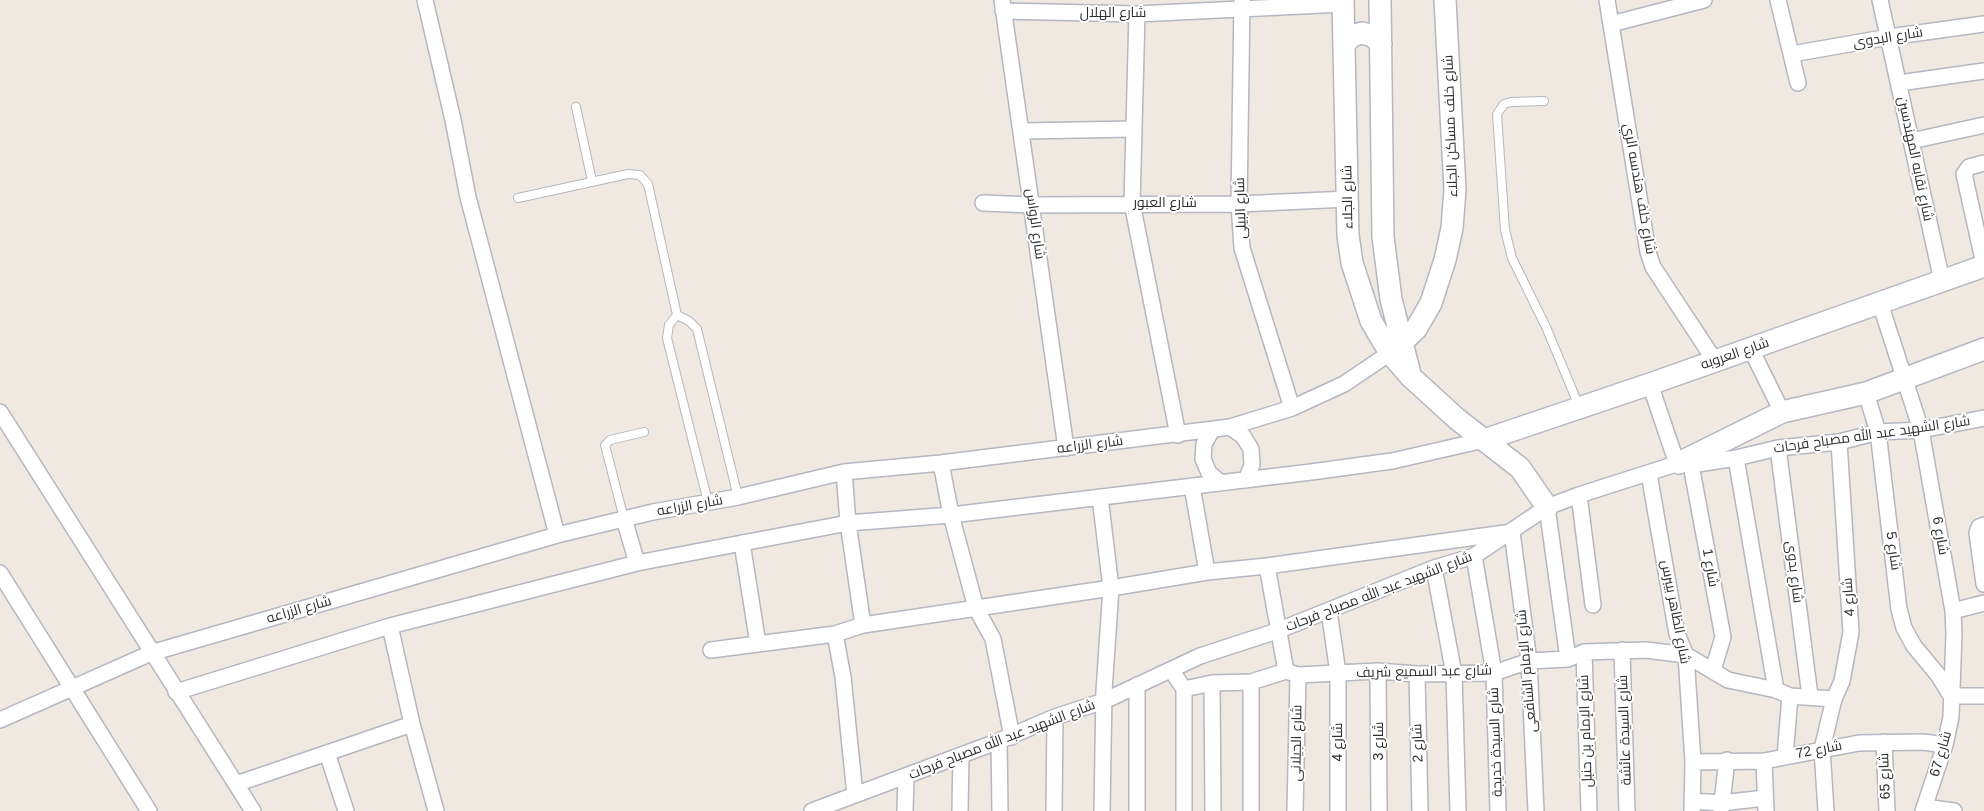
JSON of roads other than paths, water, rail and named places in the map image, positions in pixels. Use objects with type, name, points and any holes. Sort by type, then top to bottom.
[{"type":"street","points":[[425,0],[453,120],[468,198],[557,535]]},
{"type":"street","name":"شارع الجلاء","points":[[1380,0],[1383,237],[1396,348]]},
{"type":"street","name":"شارع خلف مساكن الجلاء","points":[[1396,348],[1416,329],[1433,296],[1445,260],[1452,228],[1455,190],[1445,0]]},
{"type":"street","name":"شارع خلف هندسه الري","points":[[1607,0],[1648,252],[1653,267],[1714,361]]},
{"type":"street","points":[[1611,24],[1704,0]]},
{"type":"street","points":[[1778,0],[1798,84]]},
{"type":"street","name":"شارع نقابه المهندسين","points":[[1880,0],[1942,281]]},
{"type":"street","name":"شارع الجلاء","points":[[1343,2],[1348,235],[1352,263],[1371,321],[1396,348],[1411,377],[1457,420],[1520,468],[1547,507]]},
{"type":"street","name":"شارع الهلال","points":[[1003,6],[1137,14],[1242,4],[1343,2]]},
{"type":"street","name":"شارع البيلى","points":[[1242,4],[1239,204],[1242,248],[1292,408]]},
{"type":"street","name":"شارع الرواس","points":[[1003,6],[1023,131],[1066,448]]},
{"type":"street","points":[[1137,14],[1132,203],[1178,435]]},
{"type":"street","name":"شارع البدوى","points":[[1792,54],[1889,37],[1984,24]]},
{"type":"street","points":[[1344,44],[1352,36],[1362,33],[1373,36],[1381,44]]},
{"type":"street","points":[[1899,83],[1984,71]]},
{"type":"street","points":[[1912,141],[1984,125]]},
{"type":"street","points":[[1023,131],[1134,129]]},
{"type":"street","points":[[1984,163],[1969,167],[1964,174],[1979,214],[1984,265]]},
{"type":"street","name":"شارع العبور","points":[[983,203],[1032,205],[1132,203],[1239,204],[1348,199]]},
{"type":"street","name":"شارع العروبه","points":[[1484,440],[1751,349],[1984,265]]},
{"type":"street","name":"شارع 6","points":[[1880,303],[1903,380],[1921,430],[1953,611],[1954,633],[1951,696]]},
{"type":"street","name":"شارع الزراعه","points":[[0,720],[151,653],[557,535],[624,519],[738,497],[844,472],[941,463],[1178,435],[1230,427],[1292,408],[1344,384],[1396,348]]},
{"type":"street","points":[[1751,349],[1782,412]]},
{"type":"street","points":[[1685,464],[1782,412],[1866,393],[1984,349]]},
{"type":"street","name":"شارع 1","points":[[1650,384],[1674,458],[1685,464],[1723,637],[1713,670]]},
{"type":"street","name":"شارع 5","points":[[1866,393],[1878,432],[1904,628],[1951,696]]},
{"type":"street","points":[[0,412],[151,653],[253,811]]},
{"type":"street","name":"شارع الشهيد عبد الله مصباح فرحات","points":[[812,811],[1006,739],[1055,717],[1104,701],[1172,671],[1200,656],[1277,631],[1434,568],[1474,556],[1547,507],[1579,495],[1685,464],[1736,458],[1778,448],[1839,442],[1878,432],[1921,430],[1984,418]]},
{"type":"street","points":[[1230,427],[1243,436],[1251,450],[1252,465],[1246,480]]},
{"type":"street","points":[[1212,430],[1204,444],[1203,459],[1209,473],[1221,483]]},
{"type":"street","points":[[176,692],[390,626],[637,563],[848,523],[951,515],[1392,461],[1484,440]]},
{"type":"street","name":"شارع 4","points":[[1826,811],[1822,749],[1834,699],[1842,681],[1851,632],[1839,442]]},
{"type":"street","name":"شارع بدوى","points":[[1778,448],[1810,696]]},
{"type":"street","points":[[1736,458],[1783,693],[1785,756]]},
{"type":"street","points":[[941,463],[951,515],[976,608],[993,639],[1006,739],[1000,811]]},
{"type":"street","points":[[844,472],[848,523],[863,625]]},
{"type":"street","name":"شارع الظاهر بيبرس","points":[[1649,474],[1677,634],[1686,655],[1693,762],[1692,806]]},
{"type":"street","points":[[1192,486],[1207,572]]},
{"type":"street","points":[[1579,495],[1592,605]]},
{"type":"street","points":[[1100,497],[1111,588],[1104,701],[1102,811]]},
{"type":"street","points":[[1547,507],[1568,659]]},
{"type":"street","points":[[624,519],[637,563]]},
{"type":"street","points":[[1984,525],[1979,527],[1977,533],[1984,584]]},
{"type":"street","points":[[710,650],[835,634],[863,625],[1207,572],[1267,566],[1512,532]]},
{"type":"street","name":"شارع الإمام الشافعى","points":[[1512,532],[1529,661],[1536,811]]},
{"type":"street","points":[[742,543],[758,644]]},
{"type":"street","name":"شارع السيدة خديجة","points":[[1474,556],[1494,673],[1498,811]]},
{"type":"street","name":"شارع الجيلانى","points":[[1267,566],[1277,631],[1292,674],[1295,811]]},
{"type":"street","points":[[1434,568],[1454,674],[1458,811]]},
{"type":"street","points":[[0,573],[74,688],[149,811]]},
{"type":"street","points":[[1953,611],[1984,603]]},
{"type":"street","name":"شارع 4","points":[[1329,611],[1338,673],[1338,811]]},
{"type":"street","points":[[390,626],[412,724],[436,811]]},
{"type":"street","points":[[835,634],[843,677],[855,794]]},
{"type":"street","name":"شارع عبد السميع شريف","points":[[1184,689],[1212,683],[1251,682],[1292,674],[1378,672],[1417,674],[1494,673],[1529,661],[1568,659],[1584,652],[1622,650],[1686,655]]},
{"type":"street","name":"شارع السيدة عائشة","points":[[1622,650],[1627,811]]},
{"type":"street","name":"شارع الإمام بن حنبل","points":[[1584,652],[1589,811]]},
{"type":"street","points":[[1686,655],[1728,680],[1783,693],[1834,699]]},
{"type":"street","points":[[1172,671],[1184,689],[1184,811]]},
{"type":"street","name":"شارع 3","points":[[1378,672],[1380,811]]},
{"type":"street","name":"شارع 2","points":[[1417,674],[1420,811]]},
{"type":"street","points":[[1251,682],[1251,811]]},
{"type":"street","points":[[1212,683],[1214,811]]},
{"type":"street","points":[[1137,685],[1137,811]]},
{"type":"street","points":[[1951,696],[1984,696]]},
{"type":"street","name":"شارع 67","points":[[1923,809],[1945,745],[1951,717],[1951,696]]},
{"type":"street","points":[[1054,811],[1055,717]]},
{"type":"street","points":[[236,784],[412,724]]},
{"type":"street","name":"شارع 72","points":[[1693,762],[1727,760],[1764,761],[1859,743],[1884,742],[1945,745]]},
{"type":"street","name":"شارع 65","points":[[1884,742],[1886,811]]},
{"type":"street","points":[[327,753],[345,811]]},
{"type":"street","points":[[960,811],[961,755]]},
{"type":"street","points":[[1721,807],[1727,760]]},
{"type":"street","points":[[1692,806],[1766,805],[1764,761]]},
{"type":"street","points":[[906,776],[906,811]]},
{"type":"street","points":[[1923,809],[1954,811]]},
{"type":"lane","points":[[1544,101],[1511,102],[1504,104],[1497,114],[1505,230],[1512,258],[1546,327],[1580,408]]},
{"type":"lane","points":[[576,107],[592,181]]},
{"type":"lane","points":[[518,198],[634,173],[645,178],[677,315]]},
{"type":"lane","points":[[677,315],[689,320],[697,329],[738,497]]},
{"type":"lane","points":[[677,315],[669,325],[667,338],[708,502]]},
{"type":"lane","points":[[624,519],[605,445],[610,440],[644,432]]}]
